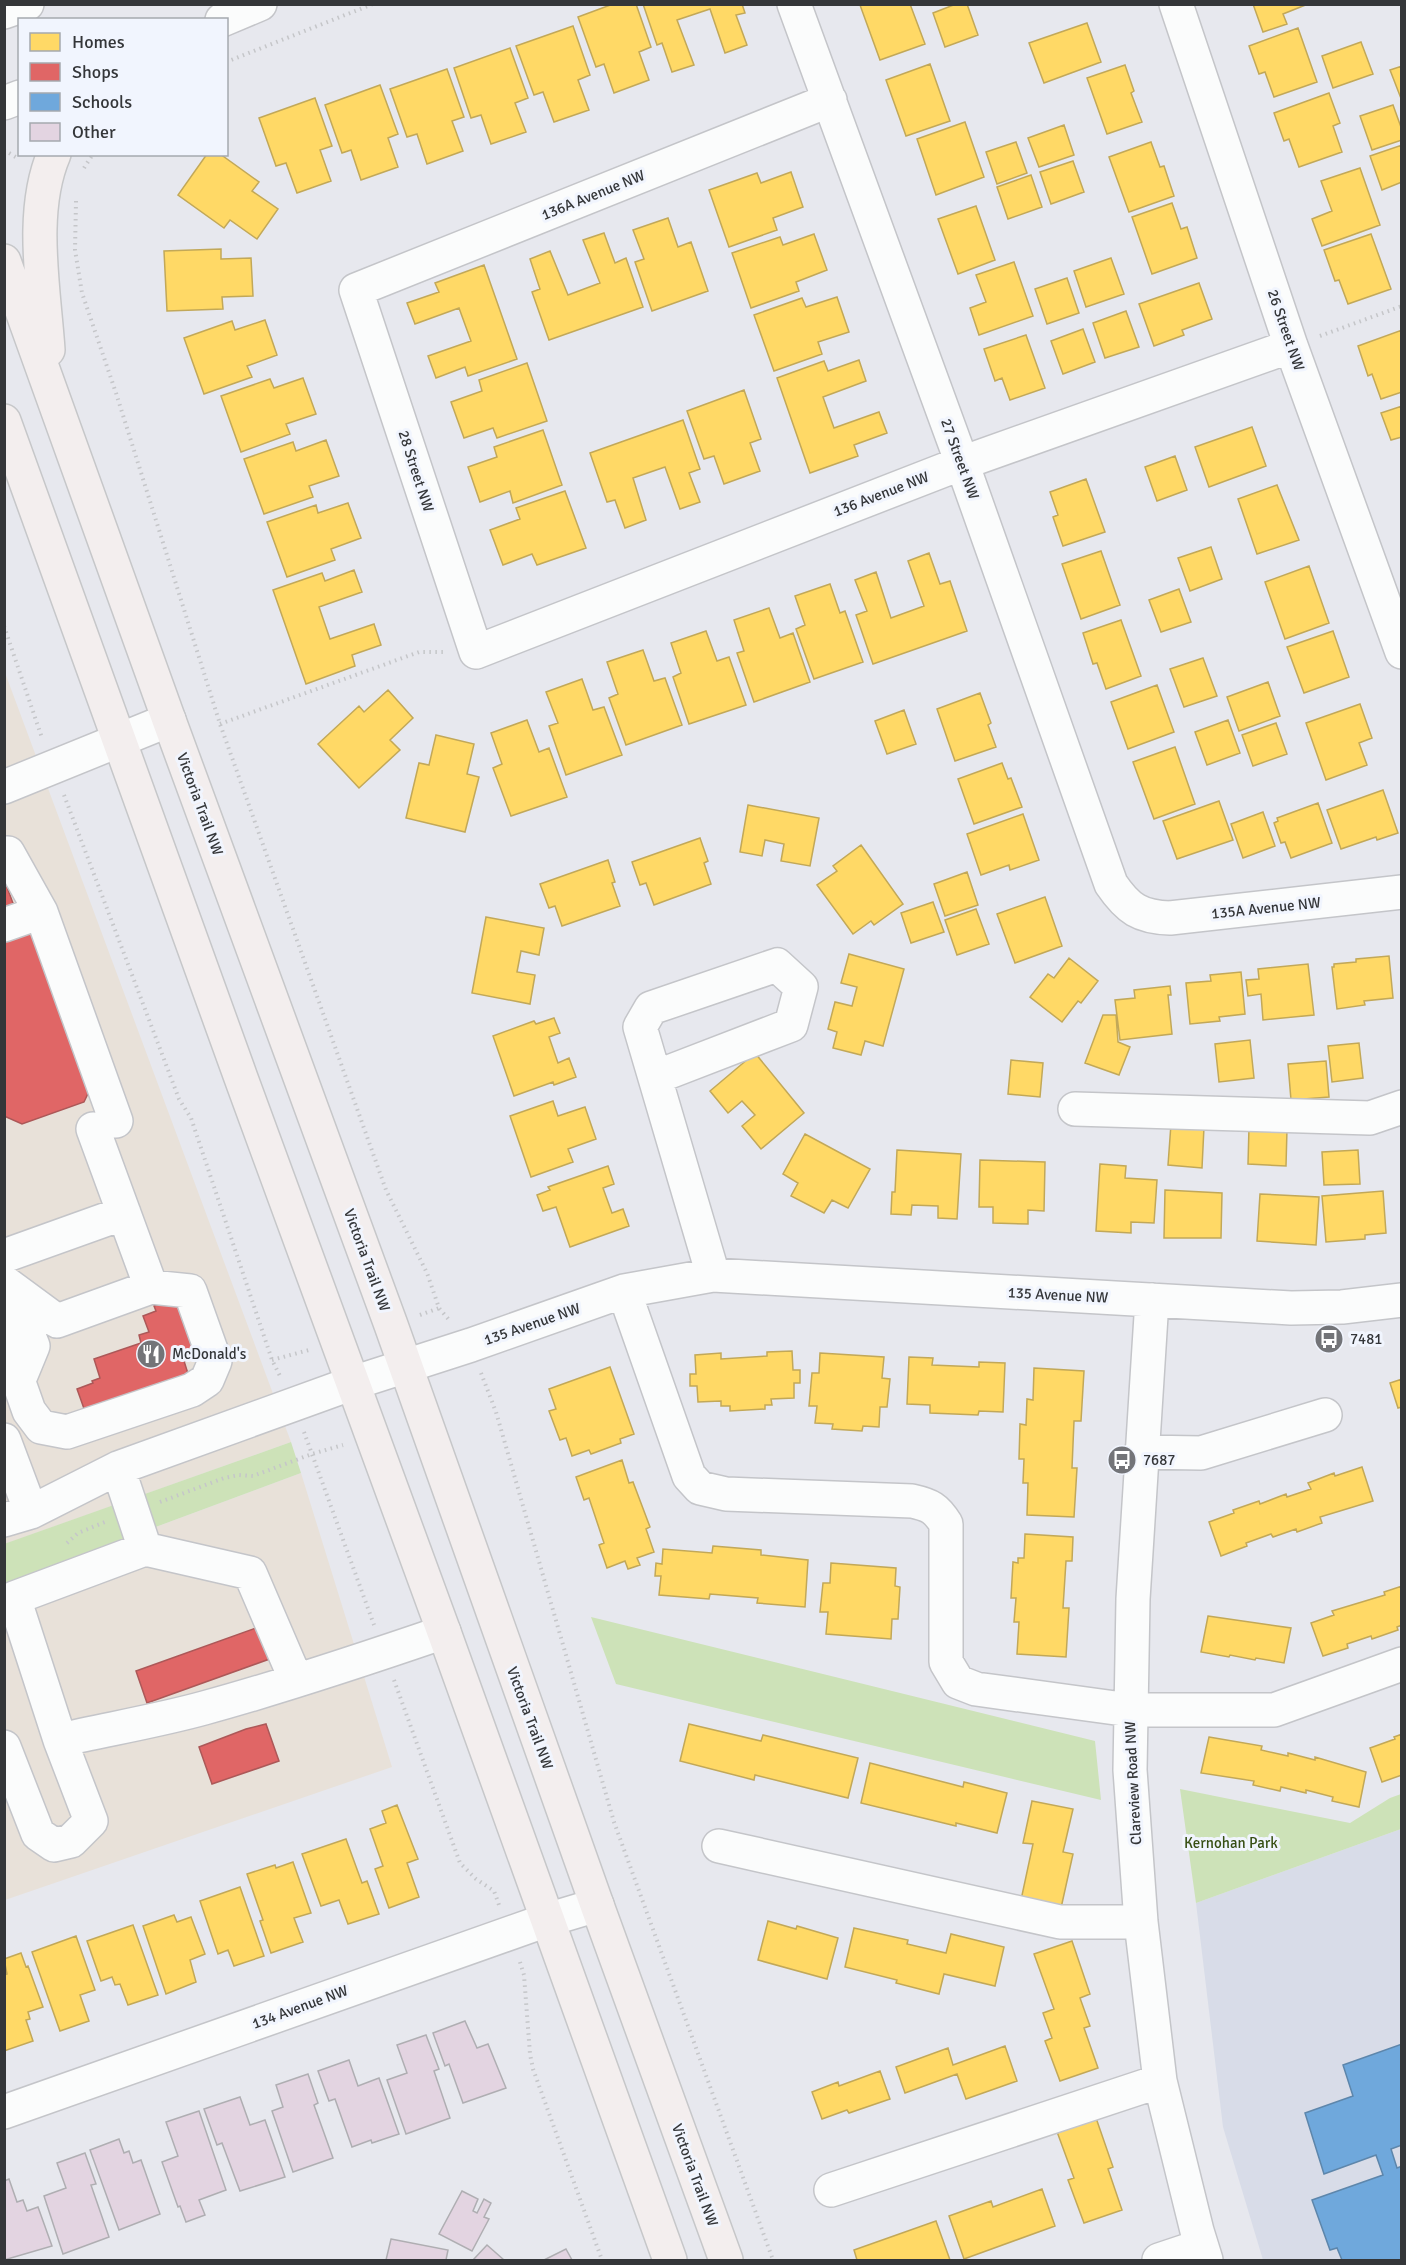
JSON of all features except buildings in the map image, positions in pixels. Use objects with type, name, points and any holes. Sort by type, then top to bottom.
[{"type":"main road","points":[[51,388],[41,213],[46,173],[53,156]]},
{"type":"main road","name":"Victoria Trail NW","points":[[4,261],[726,2260]]},
{"type":"main road","points":[[4,421],[670,2260]]},
{"type":"street","points":[[4,12],[27,4]]},
{"type":"street","points":[[227,18],[260,4]]},
{"type":"street","name":"27 Street NW","points":[[794,4],[962,463],[1111,884],[1132,908]]},
{"type":"street","name":"26 Street NW","points":[[1176,4],[1291,346],[1401,652]]},
{"type":"street","name":"136A Avenue NW","points":[[356,290],[830,100]]},
{"type":"street","name":"28 Street NW","points":[[356,290],[476,652]]},
{"type":"street","name":"136 Avenue NW","points":[[476,652],[962,463],[1291,346]]},
{"type":"street","points":[[4,787],[169,720]]},
{"type":"street","points":[[8,853],[41,912],[105,1125],[124,1213],[151,1287]]},
{"type":"street","name":"135A Avenue NW","points":[[1132,908],[1150,917],[1170,918],[1401,892]]},
{"type":"street","points":[[4,925],[41,912]]},
{"type":"street","points":[[656,1077],[791,1025],[801,987],[777,965],[651,1008],[640,1028],[713,1275]]},
{"type":"street","points":[[1074,1109],[1370,1118],[1401,1107]]},
{"type":"street","points":[[4,1256],[124,1213]]},
{"type":"street","name":"135 Avenue NW","points":[[18,1516],[118,1468],[353,1383],[471,1345],[624,1291],[713,1275],[1291,1308],[1342,1307],[1401,1300]]},
{"type":"street","points":[[4,1282],[57,1321],[151,1287],[190,1291],[216,1361],[207,1380],[192,1390],[67,1432],[41,1426],[29,1411],[4,1340]]},
{"type":"street","points":[[624,1291],[689,1476],[700,1488],[726,1494],[912,1501],[930,1505],[937,1511],[945,1524],[946,1662],[958,1682],[976,1689],[1130,1710],[1274,1710],[1401,1664]]},
{"type":"street","name":"Clareview Road NW","points":[[1152,1300],[1133,1599],[1130,1770],[1141,1922],[1160,2081],[1203,2253]]},
{"type":"street","points":[[4,1303],[18,1310],[33,1346],[19,1380]]},
{"type":"street","points":[[1141,1452],[1201,1453],[1325,1415]]},
{"type":"street","points":[[4,1440],[18,1516]]},
{"type":"street","points":[[118,1468],[145,1549]]},
{"type":"street","points":[[4,1748],[38,1834],[54,1845],[71,1841],[91,1821],[9,1600],[145,1549],[250,1573],[296,1680]]},
{"type":"street","points":[[60,1740],[203,1708],[384,1653],[444,1632]]},
{"type":"street","points":[[719,1846],[1060,1922],[1141,1922]]},
{"type":"street","name":"134 Avenue NW","points":[[4,2112],[547,1920],[597,1905]]},
{"type":"street","points":[[831,2190],[1160,2081]]},
{"type":"street","points":[[1159,2260],[1203,2253]]},
{"type":"path","points":[[228,61],[373,4]]},
{"type":"path","points":[[76,196],[75,250],[81,293],[116,393],[220,723],[386,1190],[426,1273],[439,1308],[471,1345],[496,1412],[614,1822],[773,2260]]},
{"type":"path","points":[[1291,346],[1401,306]]},
{"type":"path","points":[[4,626],[53,766],[179,1099],[191,1118],[272,1360],[293,1404],[312,1454],[460,1863],[494,1891],[510,1933],[524,1975],[533,2069],[602,2260]]},
{"type":"path","points":[[220,723],[419,652],[476,652]]},
{"type":"path","points":[[64,1546],[78,1533],[224,1478],[239,1475],[254,1476],[312,1454],[372,1436]]},
{"type":"shaded area","points":[[4,670],[291,1442],[5,1544],[4,1544]]},
{"type":"shaded area","points":[[301,1473],[392,1767],[5,1900],[5,1583]]},
{"type":"shaded area","points":[[1401,1829],[1401,2260],[1263,2260],[1223,2127],[1196,1903]]},
{"type":"green space","points":[[291,1442],[301,1473],[5,1583],[4,1544]]},
{"type":"green space","points":[[591,1617],[1095,1741],[1101,1800],[616,1684]]},
{"type":"green space","name":"Kernohan Park","points":[[1180,1789],[1350,1823],[1390,1798],[1401,1794],[1401,1829],[1196,1903]]},
{"type":"place","name":"7481","points":[[1329,1339]]},
{"type":"place","name":"McDonald's","points":[[151,1354]]},
{"type":"place","name":"7687","points":[[1122,1460]]}]
